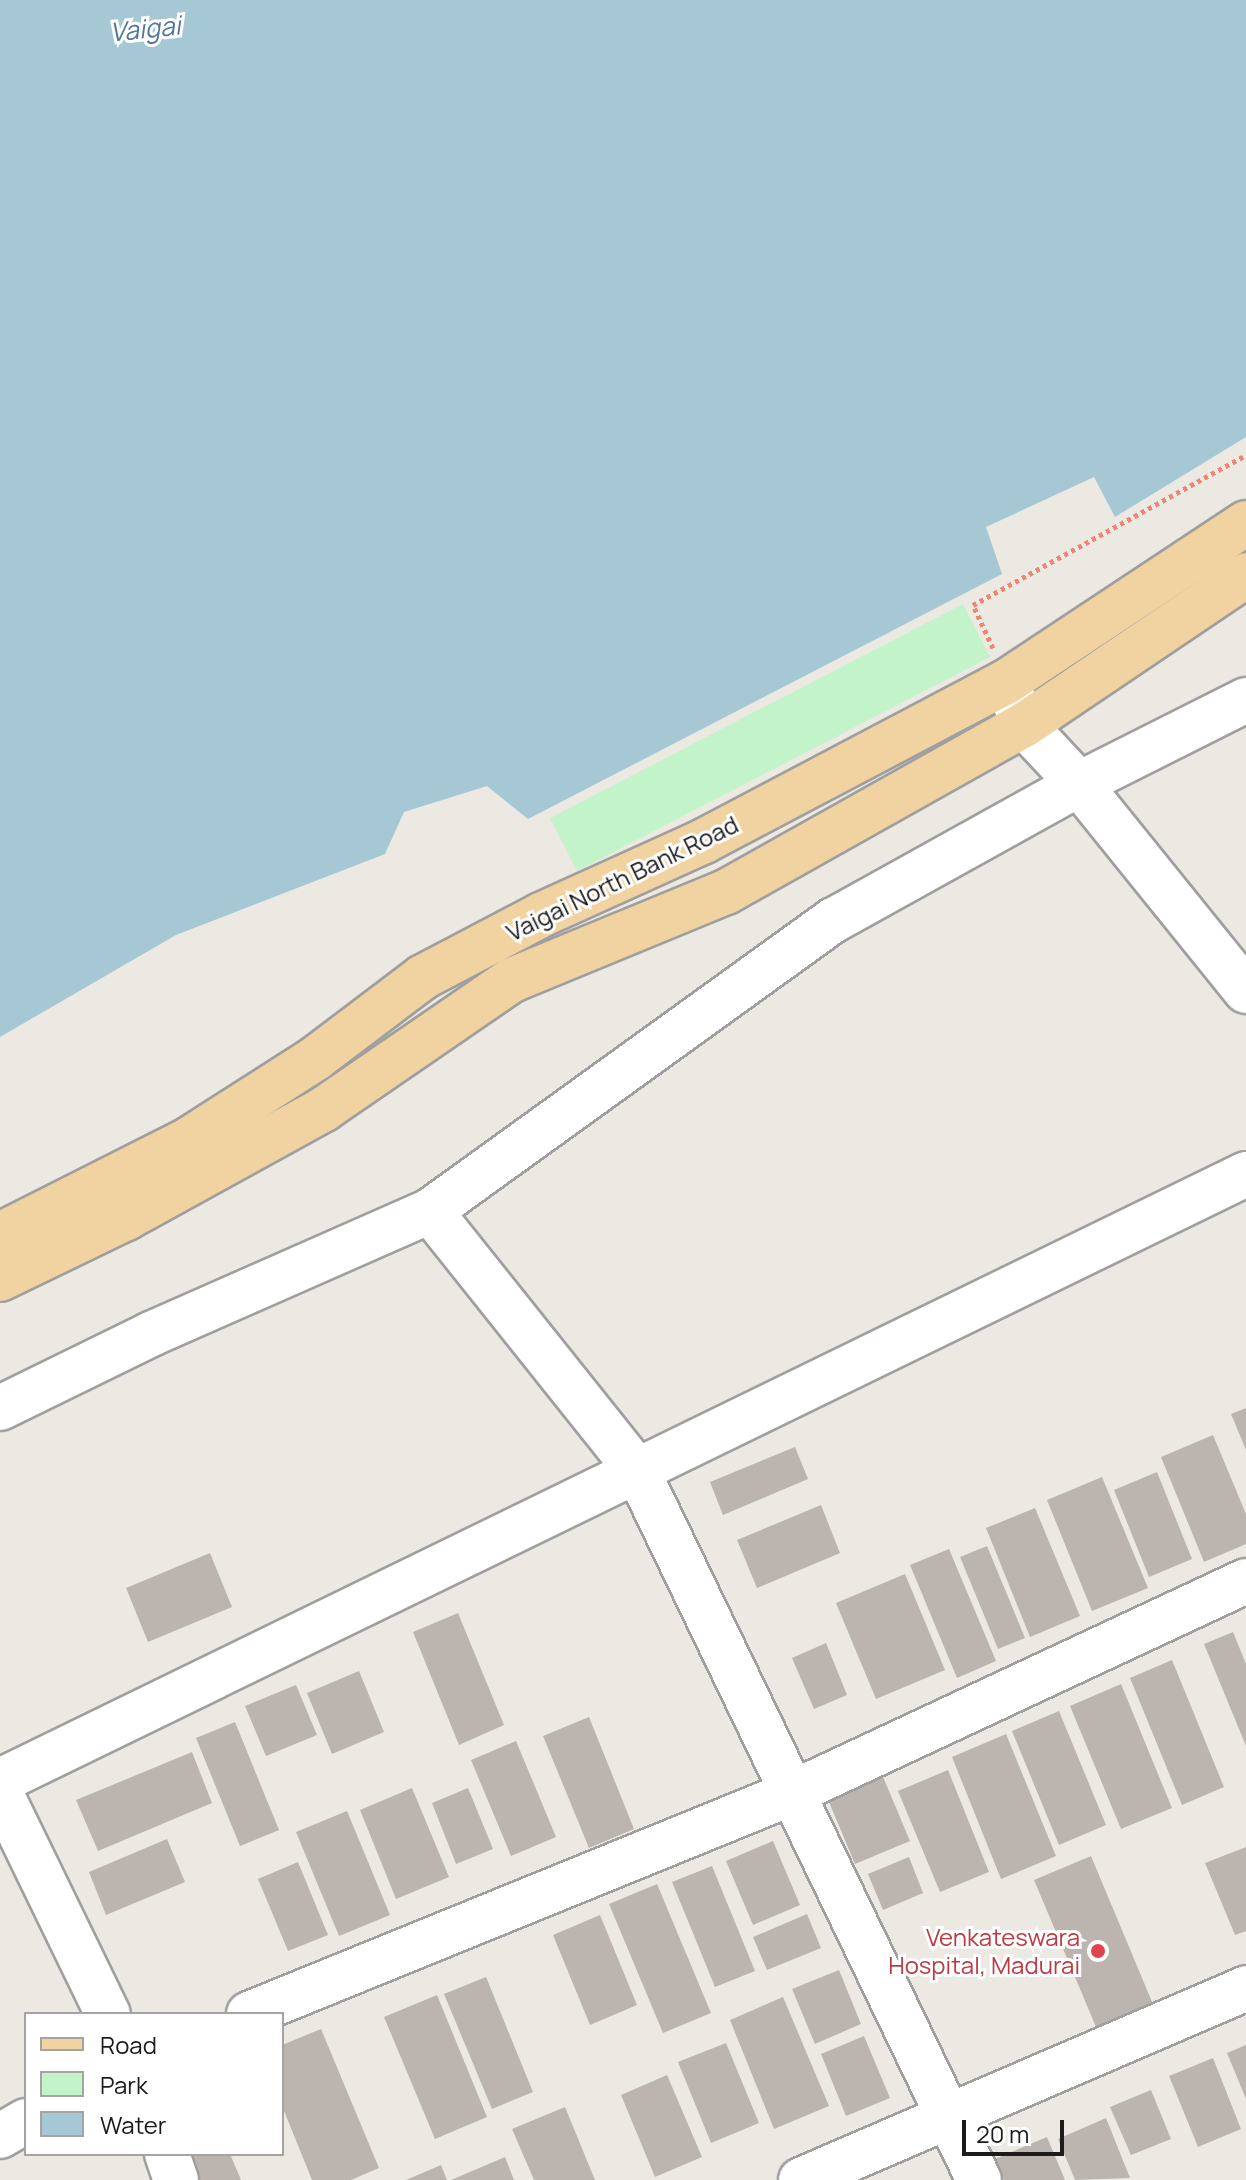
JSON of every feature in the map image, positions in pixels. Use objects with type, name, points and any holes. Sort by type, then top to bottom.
[{"type":"main road","name":"Vaigai North Bank Road","points":[[0,1235],[188,1140],[316,1058],[423,977],[541,915],[704,841],[1006,682],[1246,523]]},
{"type":"main road","name":"Vaigai North Bank Road","points":[[0,1279],[126,1218],[324,1109],[512,980],[726,892],[1024,725],[1246,575]]},
{"type":"street","points":[[1006,682],[1024,725],[1079,784],[1246,991]]},
{"type":"street","points":[[0,1408],[151,1334],[430,1211],[834,920],[1079,784],[1246,700]]},
{"type":"street","points":[[0,1781],[1246,1174]]},
{"type":"street","points":[[430,1211],[637,1470],[979,2180]]},
{"type":"street","points":[[254,2012],[792,1793],[1246,1581]]},
{"type":"street","points":[[0,1792],[14,1863],[107,2012]]},
{"type":"street","points":[[801,2180],[1246,1988]]},
{"type":"street","points":[[0,2136],[24,2122]]},
{"type":"street","points":[[168,2156],[176,2180]]},
{"type":"green space","points":[[963,604],[990,657],[577,871],[550,818]]},
{"type":"water","name":"Vaigai","points":[[0,0],[1246,0],[1246,437],[1115,517],[1094,477],[986,527],[1002,574],[528,819],[487,786],[404,812],[385,854],[176,935],[0,1037]]},
{"type":"building","points":[[1246,1408],[1246,1450],[1231,1414]]},
{"type":"building","points":[[1213,1435],[1246,1514],[1246,1544],[1204,1562],[1161,1457]]},
{"type":"building","points":[[795,1447],[808,1479],[723,1515],[710,1482]]},
{"type":"building","points":[[1157,1472],[1192,1559],[1149,1577],[1114,1490]]},
{"type":"building","points":[[1102,1477],[1148,1588],[1092,1611],[1047,1500]]},
{"type":"building","points":[[821,1505],[840,1553],[757,1588],[737,1540]]},
{"type":"building","points":[[1035,1508],[1080,1616],[1030,1637],[986,1528]]},
{"type":"building","points":[[987,1546],[1025,1638],[998,1649],[960,1557]]},
{"type":"building","points":[[949,1549],[996,1661],[957,1678],[910,1565]]},
{"type":"building","points":[[210,1553],[232,1607],[148,1642],[126,1588]]},
{"type":"building","points":[[905,1574],[945,1670],[876,1699],[836,1603]]},
{"type":"building","points":[[458,1613],[504,1725],[459,1745],[413,1632]]},
{"type":"building","points":[[1233,1632],[1246,1664],[1246,1746],[1204,1644]]},
{"type":"building","points":[[826,1643],[847,1695],[814,1709],[792,1658]]},
{"type":"building","points":[[1172,1660],[1224,1787],[1182,1805],[1130,1678]]},
{"type":"building","points":[[359,1671],[384,1732],[332,1754],[307,1693]]},
{"type":"building","points":[[1121,1684],[1172,1808],[1121,1829],[1070,1706]]},
{"type":"building","points":[[296,1685],[317,1735],[266,1756],[245,1706]]},
{"type":"building","points":[[1059,1711],[1106,1825],[1059,1845],[1012,1731]]},
{"type":"building","points":[[589,1717],[634,1829],[589,1848],[543,1736]]},
{"type":"building","points":[[235,1722],[279,1830],[240,1846],[196,1738]]},
{"type":"building","points":[[1006,1734],[1056,1856],[1001,1879],[952,1757]]},
{"type":"building","points":[[516,1741],[556,1837],[511,1856],[471,1760]]},
{"type":"building","points":[[192,1752],[212,1803],[98,1851],[76,1800]]},
{"type":"building","points":[[948,1770],[989,1872],[940,1892],[898,1791]]},
{"type":"building","points":[[881,1772],[910,1841],[855,1864],[826,1795]]},
{"type":"building","points":[[412,1788],[449,1877],[396,1899],[360,1810]]},
{"type":"building","points":[[468,1788],[493,1849],[456,1864],[432,1803]]},
{"type":"building","points":[[347,1811],[390,1915],[339,1936],[296,1832]]},
{"type":"building","points":[[167,1839],[185,1882],[106,1915],[89,1872]]},
{"type":"building","points":[[773,1841],[800,1905],[753,1925],[726,1861]]},
{"type":"building","points":[[1246,1847],[1246,1931],[1235,1935],[1205,1863]]},
{"type":"building","points":[[1091,1856],[1155,2009],[1099,2034],[1034,1880]]},
{"type":"building","points":[[909,1857],[923,1893],[883,1910],[868,1874]]},
{"type":"building","points":[[298,1862],[328,1935],[288,1951],[258,1879]]},
{"type":"building","points":[[712,1866],[755,1971],[715,1987],[672,1882]]},
{"type":"building","points":[[657,1884],[711,2013],[663,2033],[609,1904]]},
{"type":"building","points":[[807,1914],[821,1948],[767,1970],[753,1937]]},
{"type":"building","points":[[600,1915],[637,2005],[590,2025],[553,1935]]},
{"type":"building","points":[[839,1970],[861,2024],[815,2044],[792,1989]]},
{"type":"building","points":[[486,1977],[533,2092],[492,2109],[444,1994]]},
{"type":"building","points":[[437,1995],[487,2117],[435,2139],[384,2017]]},
{"type":"building","points":[[783,1997],[829,2106],[774,2129],[730,2020]]},
{"type":"building","points":[[321,2029],[379,2168],[351,2180],[312,2180],[284,2111],[284,2044]]},
{"type":"building","points":[[864,2036],[890,2098],[846,2116],[821,2054]]},
{"type":"building","points":[[726,2043],[759,2123],[711,2143],[678,2062]]},
{"type":"building","points":[[1246,2045],[1246,2099],[1227,2053]]},
{"type":"building","points":[[1213,2058],[1241,2129],[1198,2147],[1169,2076]]},
{"type":"building","points":[[667,2075],[702,2157],[655,2177],[621,2095]]},
{"type":"building","points":[[1151,2090],[1171,2139],[1131,2155],[1110,2107]]},
{"type":"building","points":[[565,2107],[595,2180],[534,2180],[512,2129]]},
{"type":"building","points":[[1106,2118],[1130,2178],[1075,2180],[1058,2139]]},
{"type":"building","points":[[1047,2137],[1065,2180],[1004,2180],[995,2159]]},
{"type":"building","points":[[184,2156],[231,2156],[241,2180],[193,2180]]},
{"type":"building","points":[[505,2157],[514,2180],[451,2180]]},
{"type":"building","points":[[441,2165],[447,2180],[406,2180]]},
{"type":"place","name":"Venkateswara Hospital, Madurai","points":[[1098,1951]]}]
